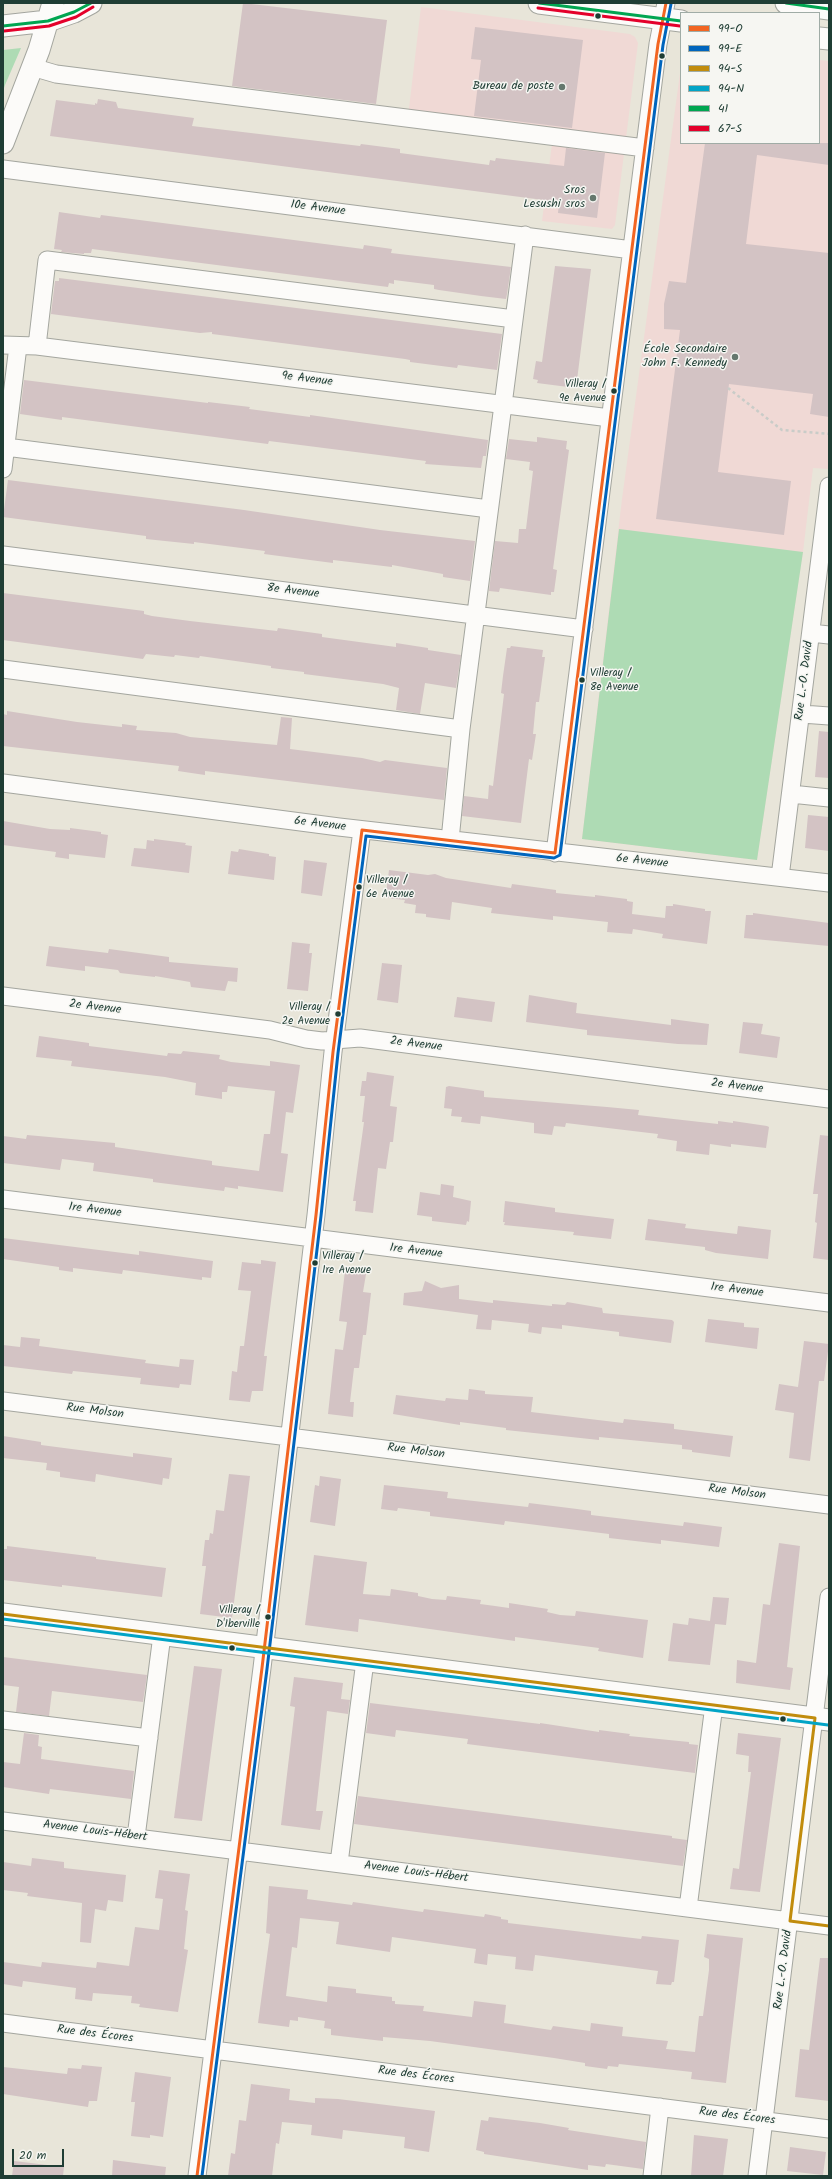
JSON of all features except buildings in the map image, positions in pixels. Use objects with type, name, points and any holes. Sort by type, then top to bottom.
[{"type":"main road","points":[[3,26],[50,12],[74,12],[91,3]]},
{"type":"main road","points":[[539,3],[670,14]]},
{"type":"main road","points":[[786,3],[829,8]]},
{"type":"main road","points":[[3,143],[32,67],[50,12]]},
{"type":"main road","points":[[3,1614],[822,1719]]},
{"type":"street","points":[[555,853],[645,148],[670,14]]},
{"type":"street","points":[[32,67],[56,74],[645,148]]},
{"type":"street","name":"10e Avenue","points":[[3,169],[525,235],[632,250]]},
{"type":"street","points":[[450,840],[461,729],[525,235]]},
{"type":"street","points":[[37,346],[47,260],[514,319]]},
{"type":"street","points":[[3,469],[6,447],[11,345]]},
{"type":"street","name":"9e Avenue","points":[[11,345],[37,346],[610,418]]},
{"type":"street","points":[[6,447],[489,509]]},
{"type":"street","name":"Rue L.-O. David","points":[[780,877],[802,714],[811,633],[825,554],[829,486]]},
{"type":"street","name":"8e Avenue","points":[[3,555],[584,629]]},
{"type":"street","points":[[811,633],[829,635]]},
{"type":"street","points":[[3,669],[461,729]]},
{"type":"street","points":[[802,714],[829,716]]},
{"type":"street","name":"6e Avenue","points":[[3,783],[362,830],[829,883]]},
{"type":"street","points":[[791,794],[829,798]]},
{"type":"street","points":[[197,2176],[290,1436],[335,1040],[362,830]]},
{"type":"street","name":"2e Avenue","points":[[3,996],[270,1030],[306,1039],[335,1040],[360,1038],[829,1099]]},
{"type":"street","name":"1re Avenue","points":[[3,1199],[829,1303]]},
{"type":"street","name":"Rue Molson","points":[[3,1401],[829,1505]]},
{"type":"street","name":"Rue L.-O. David","points":[[758,2176],[790,1921],[822,1719],[829,1597]]},
{"type":"street","points":[[136,1837],[162,1635]]},
{"type":"street","points":[[339,1863],[365,1661]]},
{"type":"street","points":[[688,1908],[714,1705]]},
{"type":"street","points":[[3,1720],[149,1738]]},
{"type":"street","name":"Avenue Louis-Hébert","points":[[3,1821],[829,1926]]},
{"type":"street","name":"Rue des Écores","points":[[3,2023],[829,2129]]},
{"type":"street","points":[[652,2176],[660,2107]]},
{"type":"path","points":[[728,388],[782,430],[829,434]]},
{"type":"shaded area","points":[[421,7],[630,34],[635,37],[638,43],[615,225],[612,229],[542,221],[552,144],[407,125]]},
{"type":"shaded area","name":"École Secondaire John F. Kennedy","points":[[820,60],[829,61],[829,469],[813,468],[803,552],[757,860],[582,839],[622,499],[680,73],[680,144],[820,144]]},
{"type":"green space","points":[[21,48],[5,85],[3,91],[3,50]]},
{"type":"green space","points":[[619,529],[803,552],[757,860],[582,839]]},
{"type":"transit line","name":"41","points":[[3,26],[48,21],[74,12],[91,3]]},
{"type":"transit line","name":"41","points":[[539,3],[680,21]]},
{"type":"transit line","name":"99-O","points":[[197,2176],[262,1668],[316,1215],[333,1052],[362,830],[555,853],[658,44],[666,3]]},
{"type":"transit line","name":"41","points":[[786,3],[829,9]]},
{"type":"transit line","name":"99-E","points":[[202,2176],[267,1669],[321,1216],[338,1053],[366,836],[554,858],[560,855],[663,45],[671,4]]},
{"type":"transit line","name":"67-S","points":[[4,31],[49,26],[76,17],[93,7]]},
{"type":"transit line","name":"67-S","points":[[538,8],[680,26]]},
{"type":"transit line","name":"94-S","points":[[3,1614],[815,1718],[790,1921],[829,1926]]},
{"type":"transit line","name":"94-N","points":[[3,1619],[828,1725]]},
{"type":"place","name":"Bureau de poste","points":[[562,87]]},
{"type":"place","name":"Sros Lesushi sros","points":[[593,198]]},
{"type":"place","name":"École Secondaire John F. Kennedy","points":[[735,357]]},
{"type":"place","name":"Villeray / 9e Avenue","points":[[614,391]]},
{"type":"place","name":"Villeray / 8e Avenue","points":[[582,680]]},
{"type":"place","name":"Villeray / 6e Avenue","points":[[359,887]]},
{"type":"place","name":"Villeray / 2e Avenue","points":[[338,1014]]},
{"type":"place","name":"Villeray / 1re Avenue","points":[[315,1263]]},
{"type":"place","name":"Villeray / D'Iberville","points":[[268,1617]]}]
